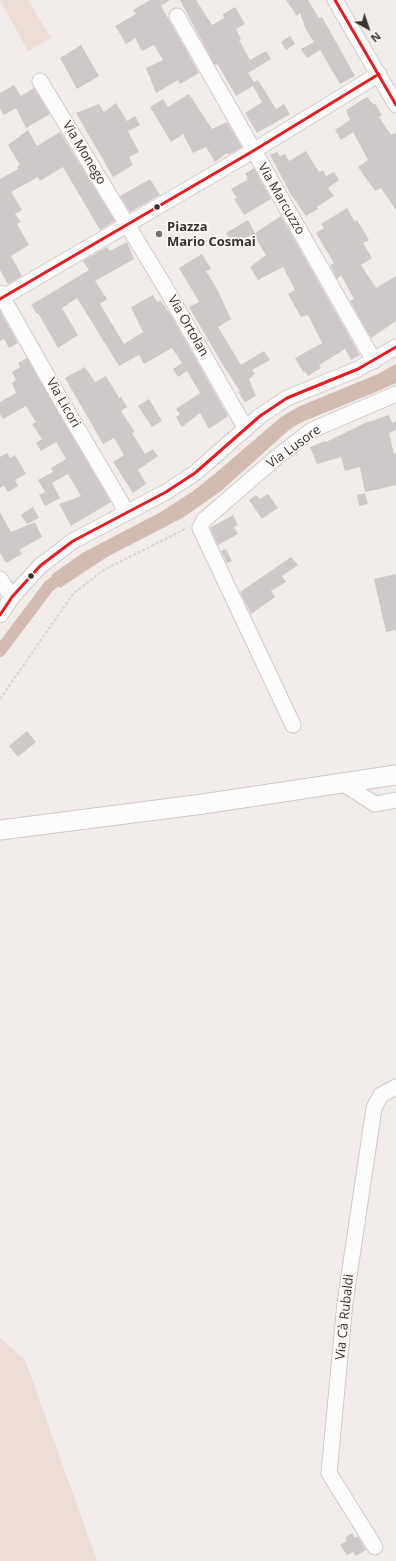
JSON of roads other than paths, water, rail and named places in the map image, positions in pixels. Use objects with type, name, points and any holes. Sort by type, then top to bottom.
[{"type":"main road","points":[[3,831],[195,805],[387,776]]},
{"type":"street","points":[[335,0],[396,105]]},
{"type":"street","name":"Via Marcuzzo","points":[[177,16],[374,361]]},
{"type":"street","points":[[1,297],[253,151],[379,74]]},
{"type":"street","name":"Via Monego","points":[[40,81],[127,225]]},
{"type":"street","name":"Via Ortolan","points":[[127,225],[165,287],[246,429]]},
{"type":"street","name":"Via Licori","points":[[1,297],[122,502],[125,513]]},
{"type":"street","points":[[0,615],[12,598],[40,566],[56,553],[92,530],[166,492],[195,473],[273,406],[287,398],[374,361],[396,347]]},
{"type":"street","name":"Via Lusore","points":[[293,725],[202,524],[277,457],[312,430],[396,394]]},
{"type":"street","points":[[0,579],[12,598]]},
{"type":"street","points":[[380,804],[375,795],[387,776]]},
{"type":"street","points":[[342,783],[370,802],[380,804],[396,800]]},
{"type":"street","name":"Via Cà Rubaldi","points":[[375,1547],[329,1473],[345,1303],[374,1108],[381,1095],[396,1087]]},
{"type":"waterway","points":[[0,651],[49,586],[69,572]]},
{"type":"place","name":"Piazza Mario Cosmai","points":[[159,234]]}]
